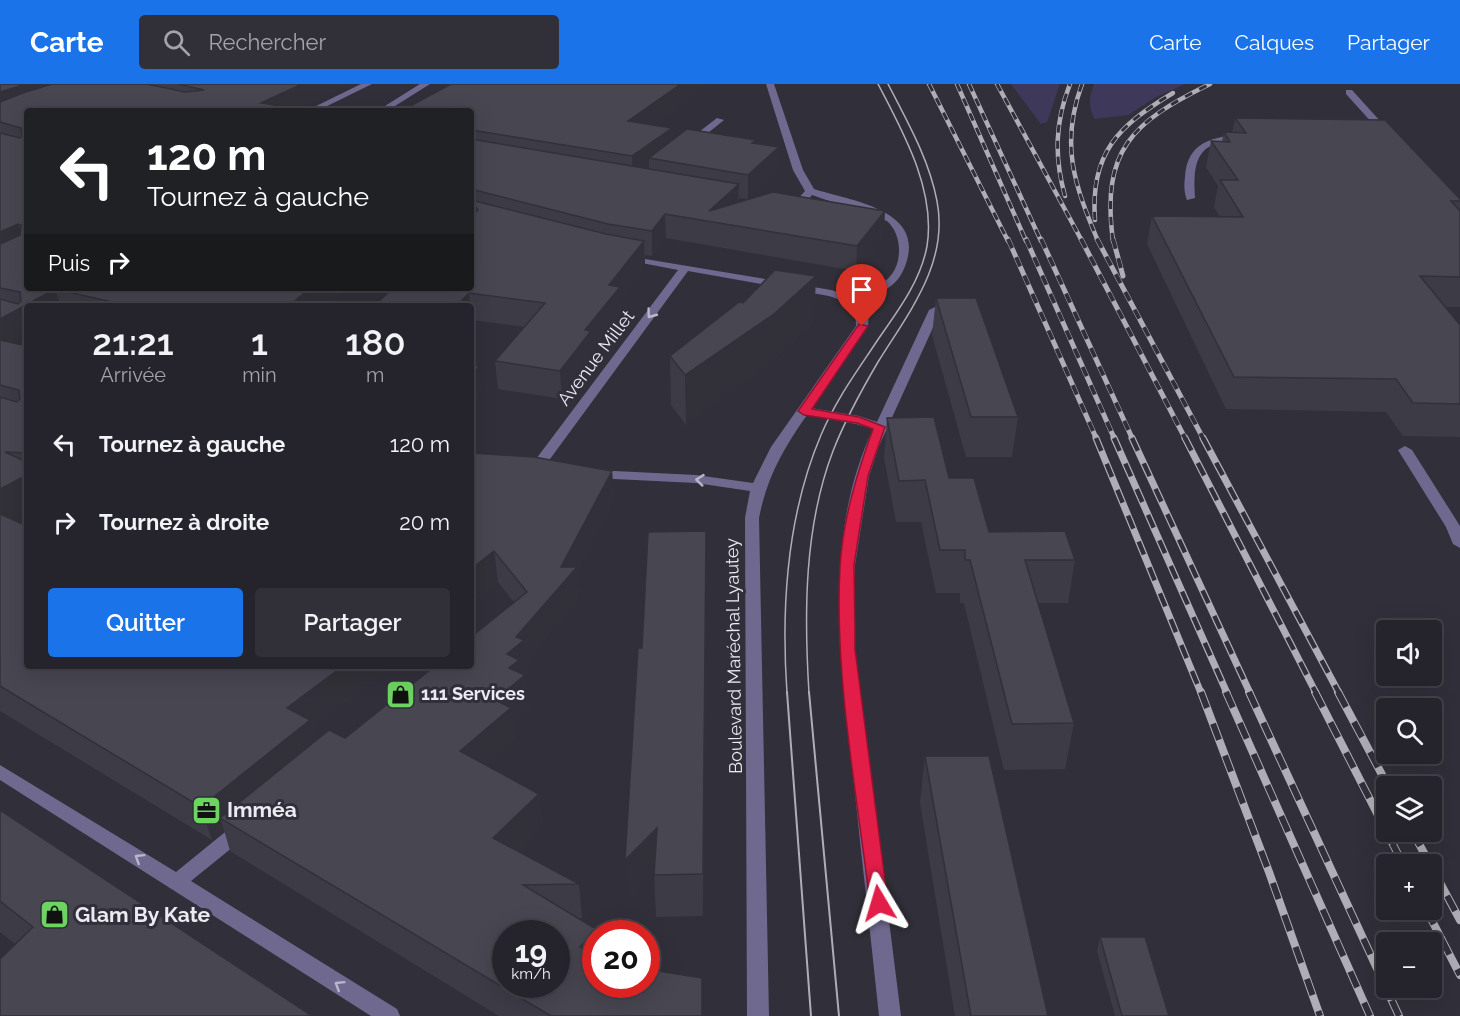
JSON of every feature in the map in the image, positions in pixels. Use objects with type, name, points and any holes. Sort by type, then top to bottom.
[{"type":"street","points":[[316,108],[368,84]]},
{"type":"street","points":[[386,108],[426,84]]},
{"type":"street","points":[[608,254],[831,293],[855,302],[883,287],[898,273],[904,247],[901,229],[884,215],[810,191],[798,170],[770,84]]},
{"type":"street","points":[[1349,92],[1393,140],[1381,140]]},
{"type":"street","points":[[676,154],[720,120]]},
{"type":"street","points":[[1190,198],[1187,173],[1191,161],[1204,144],[1232,138],[1254,138]]},
{"type":"street","points":[[777,206],[803,205],[810,191]]},
{"type":"street","points":[[827,208],[878,217],[901,229]]},
{"type":"street","name":"Avenue Millet","points":[[557,472],[529,470],[686,267]]},
{"type":"street","name":"Boulevard Maréchal Lyautey","points":[[758,1016],[752,518],[758,488],[778,447],[862,326],[866,315],[863,308],[855,302]]},
{"type":"street","points":[[891,1016],[847,649],[847,565],[862,476],[879,427],[935,310]]},
{"type":"street","points":[[804,411],[859,420],[879,427]]},
{"type":"street","points":[[1405,450],[1453,527],[1460,544]]},
{"type":"street","points":[[580,473],[696,479],[758,488]]},
{"type":"street","points":[[0,771],[389,1016]]},
{"type":"street","points":[[177,882],[257,816]]},
{"type":"shaded area","points":[[1011,84],[1060,84],[1047,122],[1041,124]]},
{"type":"shaded area","points":[[1094,84],[1185,84],[1156,97],[1128,115],[1095,119],[1090,102]]},
{"type":"building","points":[[0,84],[26,84],[0,92]]},
{"type":"building","points":[[52,84],[147,84],[185,92],[204,90],[178,84],[302,84],[261,103],[292,108],[24,108],[24,291],[51,291],[29,303],[24,303],[24,306],[0,319],[0,299],[18,304],[21,301],[20,292],[0,288],[0,244],[20,235],[21,225],[18,224],[0,232],[0,133],[20,138],[22,136],[21,128],[0,122],[0,102]]},
{"type":"building","points":[[451,84],[681,84],[628,121],[672,128],[632,156],[474,130],[474,108],[407,108]]},
{"type":"building","points":[[1235,118],[1385,120],[1460,199],[1460,201],[1451,201],[1460,211],[1460,277],[1420,276],[1460,325],[1460,404],[1413,403],[1396,379],[1234,377],[1152,216],[1243,217],[1220,180],[1238,180],[1211,141],[1230,142],[1224,132],[1246,133]]},
{"type":"building","points":[[687,129],[756,140],[752,143],[779,147],[748,175],[649,158]]},
{"type":"building","points":[[474,140],[739,184],[709,211],[773,192],[885,211],[857,246],[665,214],[652,231],[608,224],[474,190]]},
{"type":"building","points":[[474,201],[606,234],[644,241],[609,285],[620,287],[585,330],[591,331],[560,371],[495,361],[545,303],[469,293],[459,303],[377,303],[390,291],[474,291],[474,213],[478,210],[474,205]]},
{"type":"building","points":[[775,270],[816,276],[774,314],[685,375],[670,356],[739,302],[743,303]]},
{"type":"building","points":[[64,291],[306,291],[292,303],[117,303]]},
{"type":"building","points":[[936,298],[976,298],[1018,417],[971,417]]},
{"type":"building","points":[[0,340],[24,345],[24,453],[5,452],[24,461],[24,477],[0,489],[0,397],[17,402],[20,399],[19,390],[0,385]]},
{"type":"building","points":[[934,417],[949,478],[974,478],[989,532],[1065,531],[1075,560],[1025,560],[1074,723],[1012,724],[970,560],[965,560],[965,550],[940,550],[925,480],[899,481],[887,418]]},
{"type":"building","points":[[474,453],[534,457],[612,471],[561,567],[577,567],[516,637],[524,640],[507,654],[519,660],[509,668],[525,675],[495,700],[511,708],[460,751],[539,794],[493,838],[579,884],[523,885],[582,921],[582,945],[580,947],[582,948],[582,998],[660,998],[660,971],[702,978],[702,1016],[551,1016],[521,998],[570,998],[570,920],[492,920],[492,981],[220,818],[329,730],[345,738],[431,669],[474,669],[474,635],[527,592],[494,551],[474,567]]},
{"type":"building","points":[[0,514],[24,525],[24,669],[339,669],[287,708],[310,720],[201,807],[0,686]]},
{"type":"building","points":[[706,531],[703,874],[654,875],[657,828],[625,860],[638,648],[642,648],[648,532]]},
{"type":"building","points":[[925,756],[989,756],[1048,1016],[971,1016]]},
{"type":"building","points":[[0,810],[312,1016],[0,1016],[0,959],[33,927],[0,901]]},
{"type":"building","points":[[1100,937],[1145,937],[1169,1016],[1122,1016]]},
{"type":"tram line","points":[[787,693],[786,595],[800,497],[827,422],[855,373],[901,306],[920,271],[927,246],[929,225],[922,183],[907,142],[878,84]]},
{"type":"tram line","points":[[809,693],[808,570],[811,540],[823,480],[838,439],[854,406],[924,286],[937,245],[939,224],[937,201],[929,170],[888,84]]},
{"type":"tram line","points":[[787,692],[811,1016]]},
{"type":"tram line","points":[[809,692],[839,1016]]},
{"type":"railway","points":[[929,84],[1008,241]]},
{"type":"railway","points":[[957,84],[1026,241]]},
{"type":"railway","points":[[969,84],[1041,241]]},
{"type":"railway","points":[[997,84],[1082,241]]},
{"type":"railway","points":[[1065,196],[1059,167],[1058,140],[1061,112],[1070,84]]},
{"type":"railway","points":[[1082,84],[1075,106],[1071,145],[1082,201],[1098,241]]},
{"type":"railway","points":[[1113,241],[1112,183],[1118,161],[1128,143],[1142,126],[1160,112],[1210,84]]},
{"type":"railway","points":[[1095,220],[1097,177],[1103,159],[1112,144],[1137,117],[1173,93]]},
{"type":"railway","points":[[1008,239],[1097,440]]},
{"type":"railway","points":[[1026,239],[1115,440]]},
{"type":"railway","points":[[1041,239],[1133,440]]},
{"type":"railway","points":[[1081,239],[1186,440]]},
{"type":"railway","points":[[1113,239],[1123,276]]},
{"type":"railway","points":[[1098,241],[1204,440]]},
{"type":"railway","points":[[1096,438],[1201,693]]},
{"type":"railway","points":[[1114,438],[1227,693]]},
{"type":"railway","points":[[1132,438],[1250,693]]},
{"type":"railway","points":[[1185,438],[1316,693]]},
{"type":"railway","points":[[1203,438],[1339,693]]},
{"type":"railway","points":[[1201,692],[1320,1016]]},
{"type":"railway","points":[[1226,692],[1370,1016]]},
{"type":"railway","points":[[1249,692],[1399,1016]]},
{"type":"railway","points":[[1315,692],[1398,854]]},
{"type":"railway","points":[[1338,692],[1383,776]]},
{"type":"railway","points":[[1418,842],[1425,854]]},
{"type":"railway","points":[[1442,886],[1460,920]]},
{"type":"railway","points":[[1432,920],[1460,975]]},
{"type":"place","name":"111 Services","points":[[400,694]]},
{"type":"place","name":"Imméa","points":[[206,810]]},
{"type":"place","name":"Glam By Kate","points":[[54,915]]},
{"type":"route","points":[[862,326],[804,411],[859,420],[879,427],[862,476],[847,565],[847,649],[879,903]]}]
